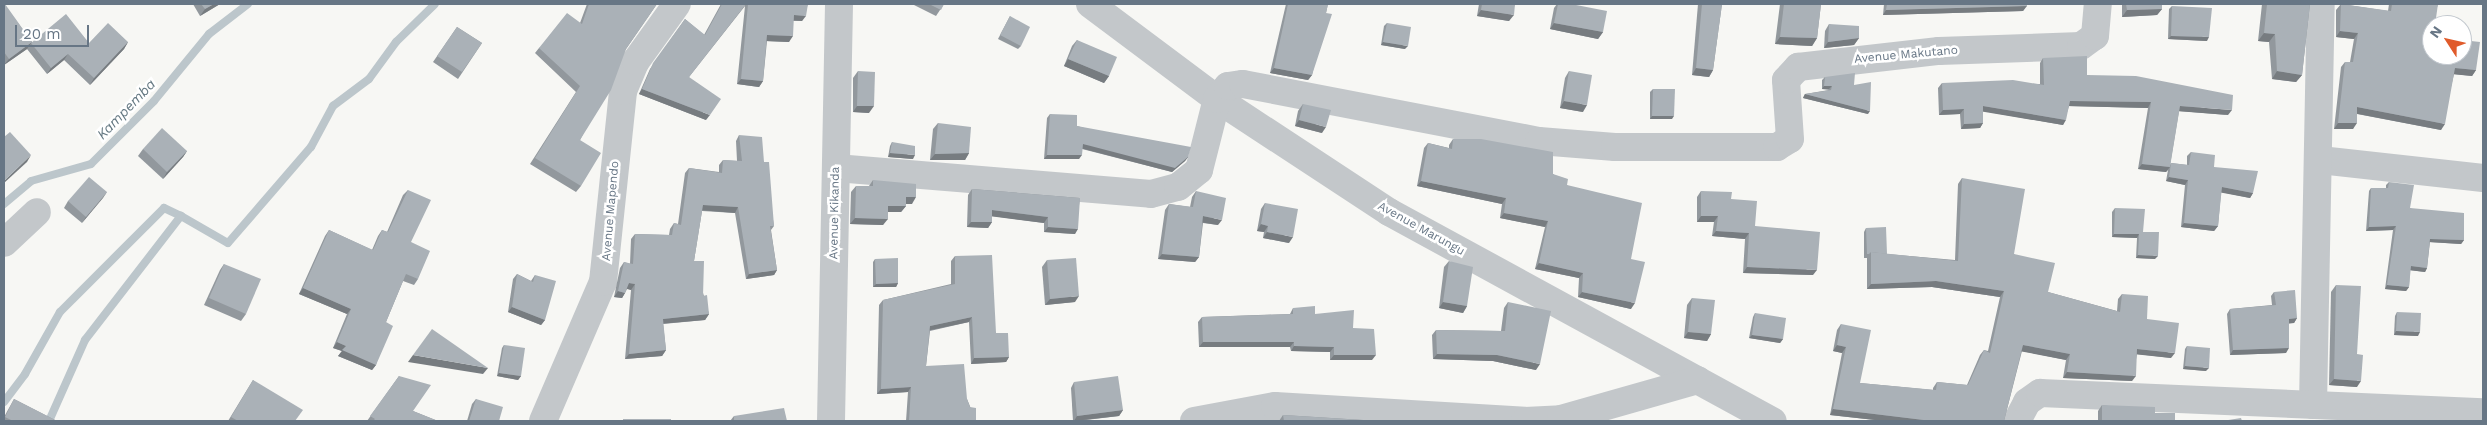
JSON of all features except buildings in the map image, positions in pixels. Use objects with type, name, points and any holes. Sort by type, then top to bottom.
[{"type":"street","name":"Avenue Mapendo","points":[[542,421],[603,282],[623,91],[636,61],[677,4]]},
{"type":"street","name":"Avenue Kikanda","points":[[831,421],[839,4]]},
{"type":"street","name":"Avenue Marungu","points":[[1090,4],[1217,99],[1388,212],[1773,421]]},
{"type":"street","name":"Avenue Makutano","points":[[1217,99],[1228,86],[1243,84],[1539,141],[1753,148],[1777,147],[1790,139],[1786,80],[1798,67],[1939,51],[2081,46],[2095,36],[2098,4]]},
{"type":"street","points":[[2312,405],[2320,160],[2321,4]]},
{"type":"street","points":[[836,168],[1151,194],[1178,186],[1199,170],[1217,99]]},
{"type":"street","points":[[2320,160],[2483,178]]},
{"type":"street","points":[[4,243],[37,212]]},
{"type":"street","points":[[1194,421],[1275,406],[1525,421],[1562,419],[1698,380]]},
{"type":"street","points":[[2017,421],[2027,402],[2040,393],[2483,412]]},
{"type":"waterway","name":"Kampemba","points":[[4,204],[31,181],[91,164],[154,101],[209,34],[248,4]]},
{"type":"waterway","points":[[49,421],[85,340],[181,216],[228,243],[311,147],[333,106],[369,79],[396,42],[435,4]]},
{"type":"waterway","points":[[4,402],[25,374],[60,312],[164,208],[181,216]]}]
